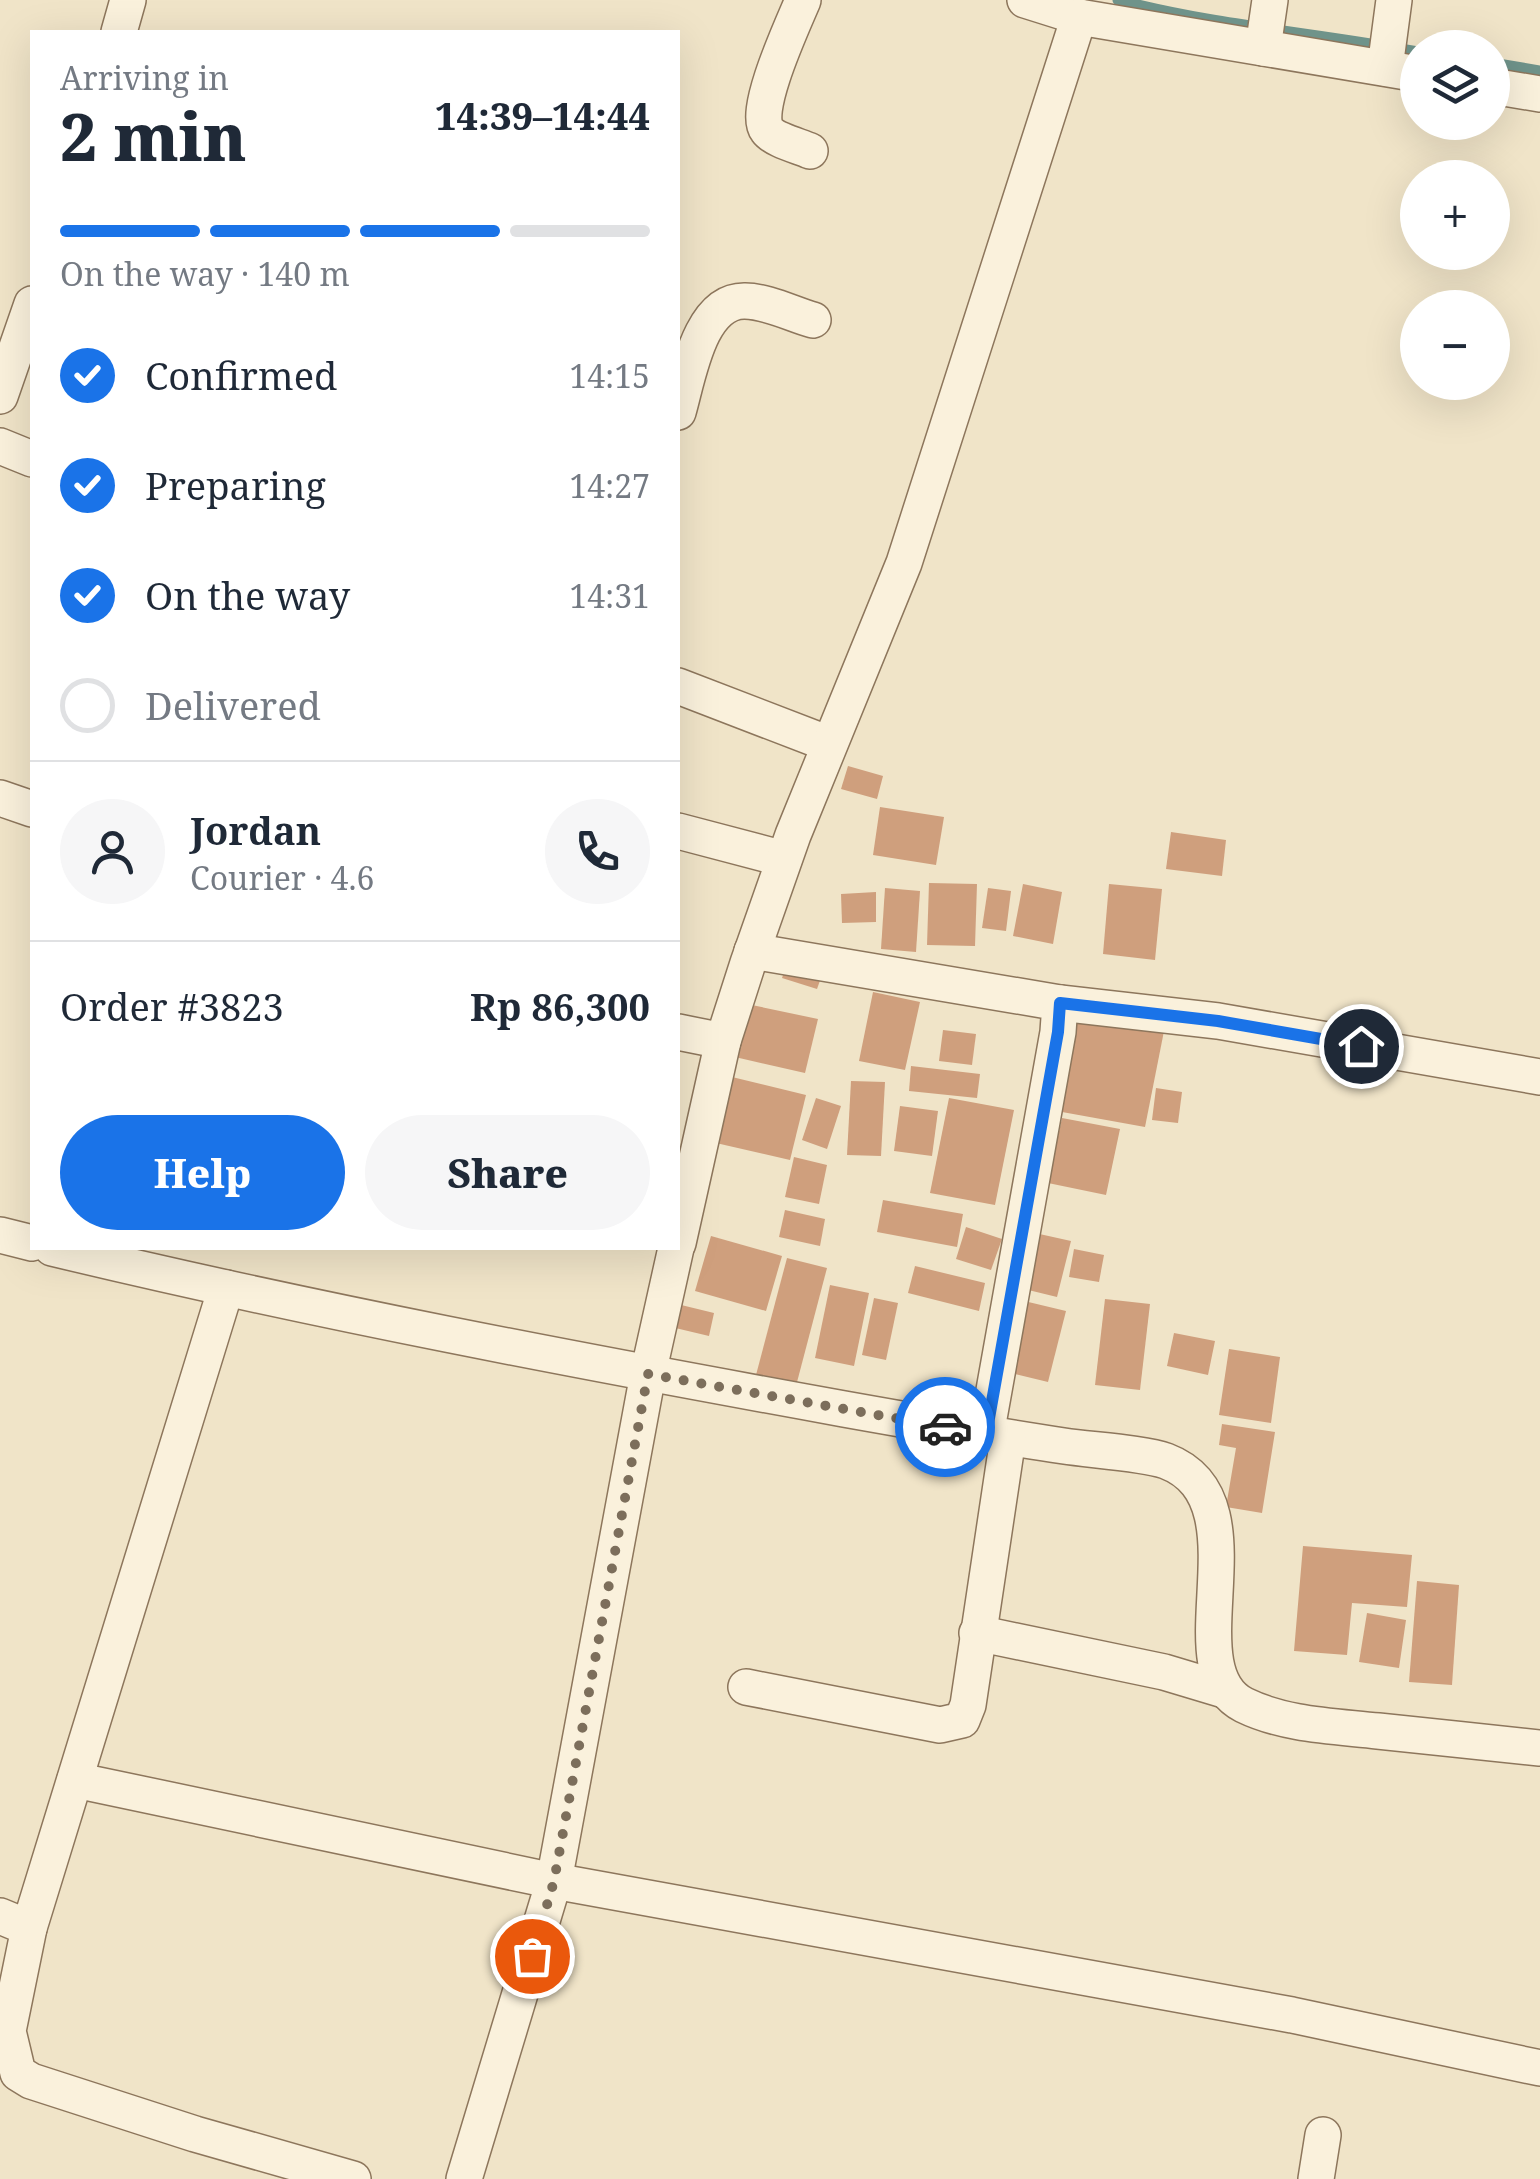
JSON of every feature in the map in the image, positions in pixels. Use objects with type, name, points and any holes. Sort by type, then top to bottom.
[{"type":"street","points":[[120,30],[128,0]]},
{"type":"street","points":[[804,0],[769,88],[764,124],[770,133],[810,151]]},
{"type":"street","points":[[1025,0],[1080,17],[1141,14],[1263,48],[1400,71]]},
{"type":"street","points":[[1263,48],[1270,0]]},
{"type":"street","points":[[1394,0],[1400,61]]},
{"type":"street","points":[[680,1232],[724,1041],[752,950],[829,744],[904,563],[1080,17]]},
{"type":"street","points":[[1510,89],[1540,94]]},
{"type":"street","points":[[680,406],[706,324],[722,307],[742,300],[813,320]]},
{"type":"street","points":[[0,396],[26,342],[30,317]]},
{"type":"street","points":[[0,446],[30,458]]},
{"type":"street","points":[[680,687],[829,744]]},
{"type":"street","points":[[0,798],[30,808]]},
{"type":"street","points":[[680,832],[784,859]]},
{"type":"street","points":[[752,950],[1060,1003],[1218,1021],[1540,1077]]},
{"type":"street","points":[[746,1687],[940,1725],[962,1720],[966,1712],[997,1436],[1060,1003]]},
{"type":"street","points":[[680,1032],[724,1041]]},
{"type":"street","points":[[0,1235],[30,1242]]},
{"type":"street","points":[[464,2179],[554,1881],[648,1374],[676,1250]]},
{"type":"street","points":[[88,1252],[226,1288],[648,1374],[997,1436],[1166,1461],[1197,1481],[1208,1499],[1216,1532],[1214,1645],[1224,1690]]},
{"type":"street","points":[[226,1288],[75,1780],[14,1922],[8,2032],[18,2073],[30,2081],[353,2179]]},
{"type":"street","points":[[977,1633],[1132,1665],[1224,1690],[1242,1704],[1292,1722],[1540,1748]]},
{"type":"street","points":[[75,1780],[554,1881],[1292,2015],[1540,2068]]},
{"type":"street","points":[[1316,2179],[1323,2135]]},
{"type":"building","points":[[848,766],[883,776],[877,799],[841,789]]},
{"type":"building","points":[[880,807],[944,817],[936,865],[873,855]]},
{"type":"building","points":[[1171,832],[1226,840],[1222,876],[1166,869]]},
{"type":"building","points":[[929,883],[977,884],[975,946],[927,945]]},
{"type":"building","points":[[1023,884],[1062,892],[1053,944],[1013,936]]},
{"type":"building","points":[[1109,884],[1162,889],[1155,960],[1103,954]]},
{"type":"building","points":[[885,888],[920,891],[916,952],[881,949]]},
{"type":"building","points":[[988,888],[1011,891],[1006,931],[982,928]]},
{"type":"building","points":[[876,892],[876,922],[842,923],[841,894]]},
{"type":"building","points":[[788,961],[823,972],[817,989],[782,978]]},
{"type":"building","points":[[873,992],[920,1002],[905,1070],[859,1061]]},
{"type":"building","points":[[747,1004],[818,1019],[805,1073],[735,1057]]},
{"type":"building","points":[[1070,1009],[1165,1026],[1145,1127],[1051,1110]]},
{"type":"building","points":[[943,1030],[976,1034],[972,1065],[939,1061]]},
{"type":"building","points":[[911,1066],[980,1074],[977,1098],[909,1091]]},
{"type":"building","points":[[732,1077],[806,1095],[790,1160],[716,1143]]},
{"type":"building","points":[[851,1081],[885,1082],[881,1156],[847,1155]]},
{"type":"building","points":[[1156,1088],[1182,1092],[1178,1123],[1152,1120]]},
{"type":"building","points":[[816,1098],[841,1106],[827,1149],[802,1140]]},
{"type":"building","points":[[949,1098],[1014,1110],[995,1205],[930,1193]]},
{"type":"building","points":[[900,1106],[938,1111],[932,1156],[894,1151]]},
{"type":"building","points":[[1062,1118],[1120,1129],[1106,1195],[1048,1183]]},
{"type":"building","points":[[794,1157],[827,1165],[819,1204],[785,1197]]},
{"type":"building","points":[[883,1200],[963,1214],[957,1247],[877,1232]]},
{"type":"building","points":[[785,1210],[825,1219],[820,1246],[779,1237]]},
{"type":"building","points":[[966,1227],[1002,1239],[991,1270],[956,1259]]},
{"type":"building","points":[[1026,1231],[1071,1241],[1057,1297],[1012,1286]]},
{"type":"building","points":[[711,1236],[782,1256],[766,1311],[695,1291]]},
{"type":"building","points":[[1074,1249],[1104,1255],[1099,1282],[1069,1277]]},
{"type":"building","points":[[787,1258],[827,1268],[796,1386],[756,1375]]},
{"type":"building","points":[[915,1266],[985,1283],[979,1311],[908,1293]]},
{"type":"building","points":[[830,1285],[869,1293],[854,1366],[815,1358]]},
{"type":"building","points":[[874,1298],[898,1303],[886,1360],[862,1355]]},
{"type":"building","points":[[1105,1299],[1150,1304],[1140,1390],[1095,1385]]},
{"type":"building","points":[[1020,1300],[1066,1311],[1048,1382],[1002,1371]]},
{"type":"building","points":[[673,1303],[714,1313],[709,1336],[667,1326]]},
{"type":"building","points":[[1174,1333],[1215,1341],[1208,1375],[1167,1366]]},
{"type":"building","points":[[1229,1349],[1280,1357],[1271,1423],[1219,1415]]},
{"type":"building","points":[[1222,1424],[1275,1432],[1262,1513],[1226,1507],[1236,1448],[1219,1445]]},
{"type":"building","points":[[1303,1546],[1412,1555],[1407,1607],[1352,1603],[1347,1655],[1294,1651]]},
{"type":"building","points":[[1417,1581],[1459,1585],[1452,1685],[1409,1682]]},
{"type":"building","points":[[1367,1613],[1406,1620],[1399,1668],[1359,1662]]},
{"type":"waterway","points":[[1118,0],[1192,16],[1400,49]]},
{"type":"waterway","points":[[1510,66],[1540,71]]},
{"type":"way so far","points":[[532,1956],[554,1881],[648,1374],[945,1427]]},
{"type":"route","points":[[945,1427],[986,1435],[1060,1003],[1218,1021],[1361,1046]]}]
